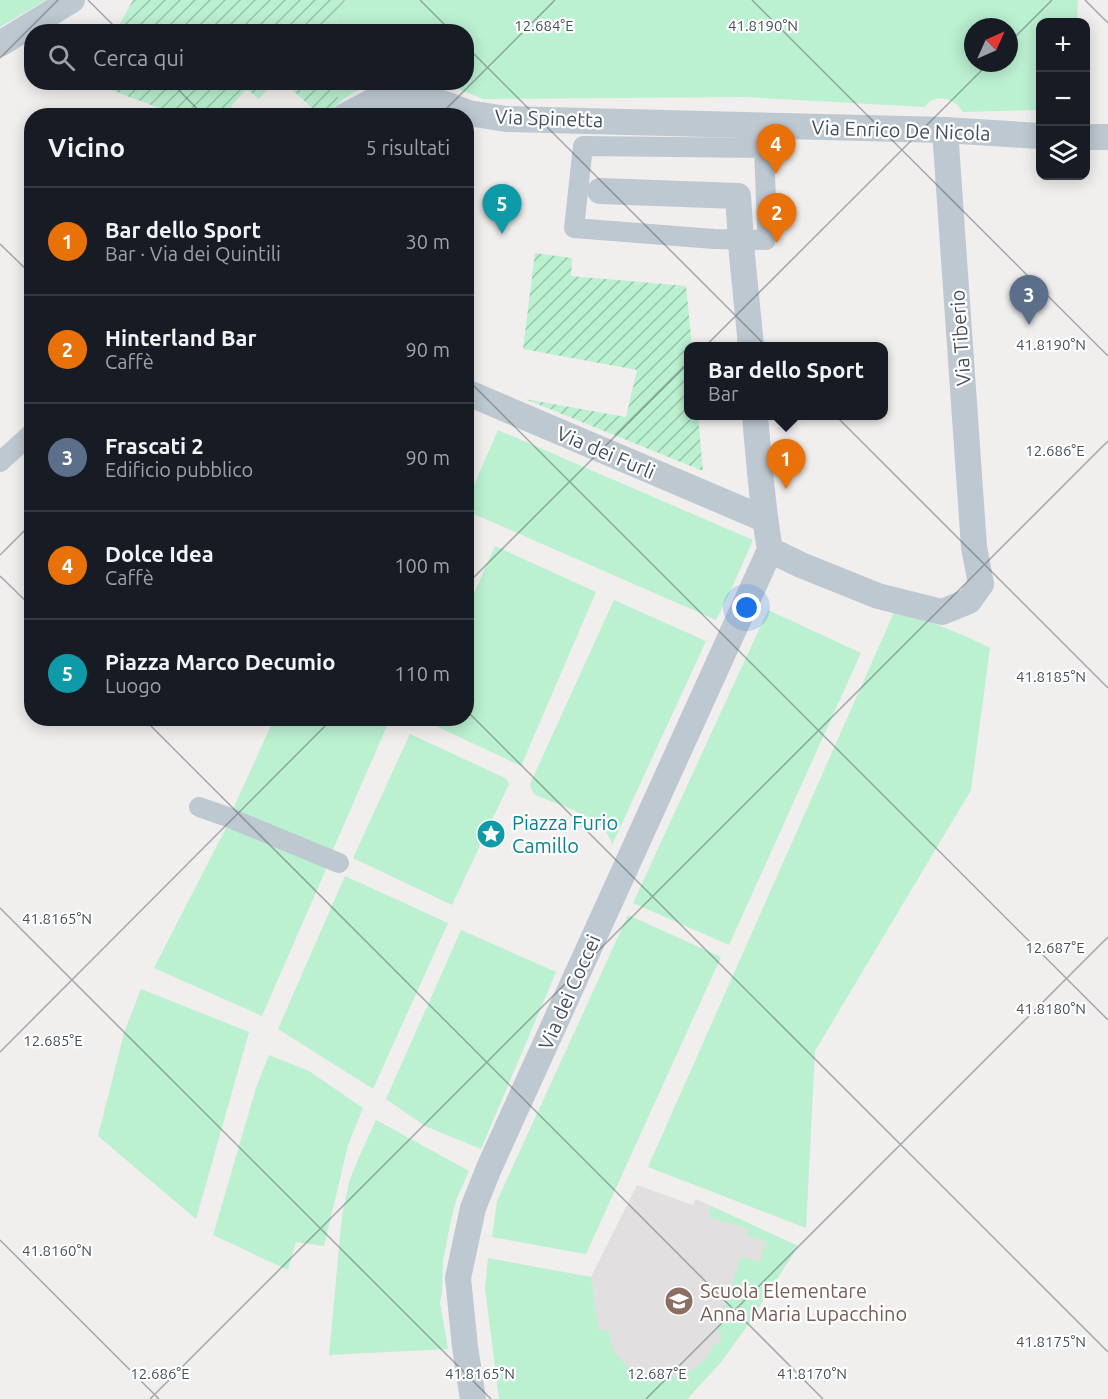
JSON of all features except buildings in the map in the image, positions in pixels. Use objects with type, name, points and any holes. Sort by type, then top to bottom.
[{"type":"street","points":[[33,24],[72,0]]},
{"type":"street","points":[[0,44],[24,29]]},
{"type":"street","name":"Via Spinetta","points":[[360,108],[381,97],[391,106],[421,95],[455,108]]},
{"type":"street","name":"Via Spinetta","points":[[474,114],[506,118],[761,125]]},
{"type":"street","name":"Via Enrico De Nicola","points":[[761,125],[945,130],[1036,136]]},
{"type":"street","name":"Via Tiberio","points":[[770,550],[878,596],[942,612],[969,601],[981,584],[974,547],[945,130]]},
{"type":"street","points":[[1090,137],[1108,137]]},
{"type":"street","points":[[583,146],[764,148],[766,240],[741,239],[714,240],[574,228],[583,146]]},
{"type":"street","points":[[600,191],[738,196],[751,342]]},
{"type":"street","name":"Via dei Furli","points":[[474,395],[754,515]]},
{"type":"street","points":[[756,420],[761,492],[754,515],[770,550]]},
{"type":"street","points":[[0,462],[24,441]]},
{"type":"street","name":"Via dei Coccei","points":[[473,1399],[458,1278],[473,1208],[489,1168],[770,550]]},
{"type":"street","points":[[199,807],[339,863]]},
{"type":"shaded area","name":"Scuola Elementare Anna Maria Lupacchino","points":[[637,1185],[693,1205],[696,1199],[798,1246],[721,1362],[687,1399],[608,1399],[591,1277]]},
{"type":"green space","points":[[0,0],[46,0],[0,27]]},
{"type":"green space","points":[[133,0],[345,0],[335,24],[120,24]]},
{"type":"green space","points":[[345,0],[1078,0],[1077,18],[1036,18],[1036,110],[963,112],[950,100],[939,98],[929,102],[925,107],[746,97],[483,99],[461,90],[474,90],[474,24],[335,24]]},
{"type":"green space","points":[[111,90],[246,90],[231,106],[233,108],[159,108]]},
{"type":"green space","points":[[248,90],[267,90],[259,99]]},
{"type":"green space","points":[[293,90],[331,90],[341,101],[334,108],[312,108]]},
{"type":"green space","points":[[331,90],[359,90],[354,92],[341,101]]},
{"type":"green space","points":[[535,253],[572,258],[571,276],[686,286],[692,342],[684,342],[684,420],[698,420],[703,471],[525,399],[626,417],[637,370],[523,349]]},
{"type":"green space","points":[[498,430],[753,540],[716,620],[474,514],[474,485]]},
{"type":"green space","points":[[495,546],[596,592],[521,766],[436,726],[474,726],[474,593]]},
{"type":"green space","points":[[614,600],[706,641],[612,845],[601,826],[580,813],[534,794],[530,784]]},
{"type":"green space","points":[[896,608],[990,648],[971,790],[815,1051],[806,1228],[648,1167]]},
{"type":"green space","points":[[768,610],[861,653],[729,945],[633,903]]},
{"type":"green space","points":[[271,726],[387,726],[331,854],[233,809]]},
{"type":"green space","points":[[410,734],[503,777],[509,784],[452,905],[353,858]]},
{"type":"green space","points":[[228,824],[327,867],[262,1016],[154,968]]},
{"type":"green space","points":[[345,876],[448,923],[373,1089],[278,1029]]},
{"type":"green space","points":[[628,915],[721,957],[586,1254],[492,1237],[497,1201]]},
{"type":"green space","points":[[461,930],[556,972],[481,1149],[425,1126],[386,1099]]},
{"type":"green space","points":[[141,989],[249,1032],[196,1219],[98,1136],[124,1033]]},
{"type":"green space","points":[[269,1055],[309,1071],[363,1108],[348,1145],[324,1246],[296,1242],[288,1270],[213,1235],[256,1088]]},
{"type":"green space","points":[[376,1120],[469,1171],[456,1200],[443,1261],[440,1302],[448,1349],[329,1355],[342,1216],[349,1182]]},
{"type":"green space","points":[[711,1206],[798,1246],[721,1362],[687,1399],[499,1399],[485,1288],[488,1258],[591,1277],[599,1331],[608,1330],[613,1348],[621,1359],[631,1368],[643,1374],[656,1377],[682,1375],[694,1369],[704,1360],[714,1344],[718,1345],[722,1333],[717,1331],[741,1257],[760,1262],[766,1242],[747,1236],[749,1229],[708,1217]]},
{"type":"place","name":"Dolce Idea","points":[[776,174]]},
{"type":"place","name":"Piazza Marco Decumio","points":[[502,234]]},
{"type":"place","name":"Hinterland Bar","points":[[777,243]]},
{"type":"place","name":"Frascati 2","points":[[1029,325]]},
{"type":"place","name":"Bar dello Sport","points":[[786,489]]},
{"type":"place","name":"Piazza Furio Camillo","points":[[491,834]]},
{"type":"place","name":"Scuola Elementare Anna Maria Lupacchino","points":[[679,1301]]}]
